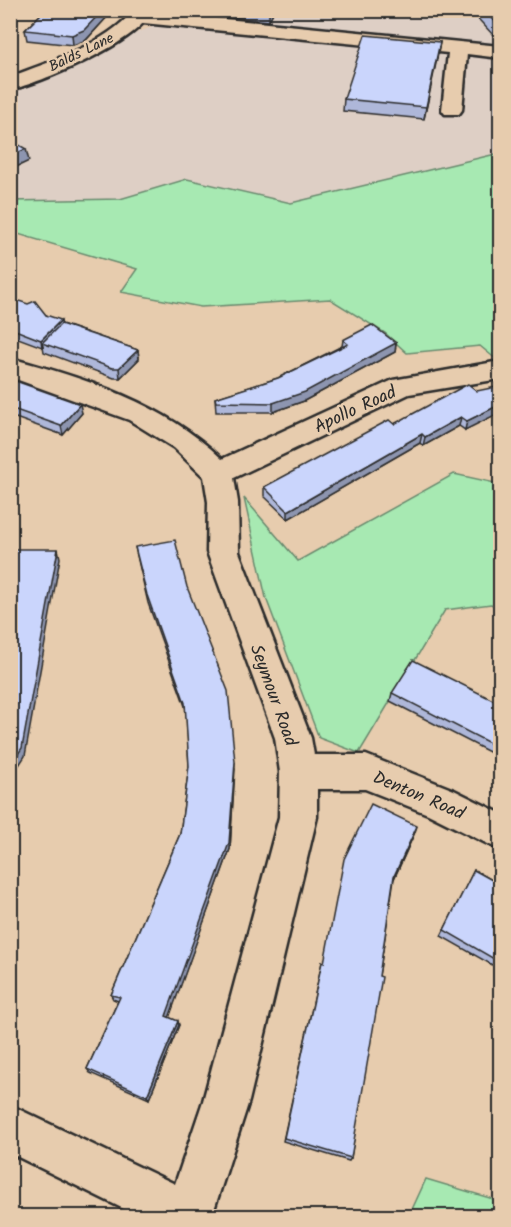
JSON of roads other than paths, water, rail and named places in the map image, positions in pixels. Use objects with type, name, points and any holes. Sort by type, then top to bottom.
[{"type":"street","points":[[142,14],[501,52]]},
{"type":"street","name":"Balds Lane","points":[[10,84],[112,38],[142,14]]},
{"type":"street","points":[[452,110],[458,47]]},
{"type":"street","name":"Seymour Road","points":[[10,367],[137,412],[167,427],[192,446],[217,474],[224,501],[221,519],[223,552],[293,738],[298,772],[298,817],[226,1101],[188,1216]]},
{"type":"street","name":"Apollo Road","points":[[217,474],[403,386],[501,370]]},
{"type":"street","name":"Denton Road","points":[[298,772],[366,772],[441,802],[501,832]]},
{"type":"street","points":[[10,1128],[188,1216]]}]
